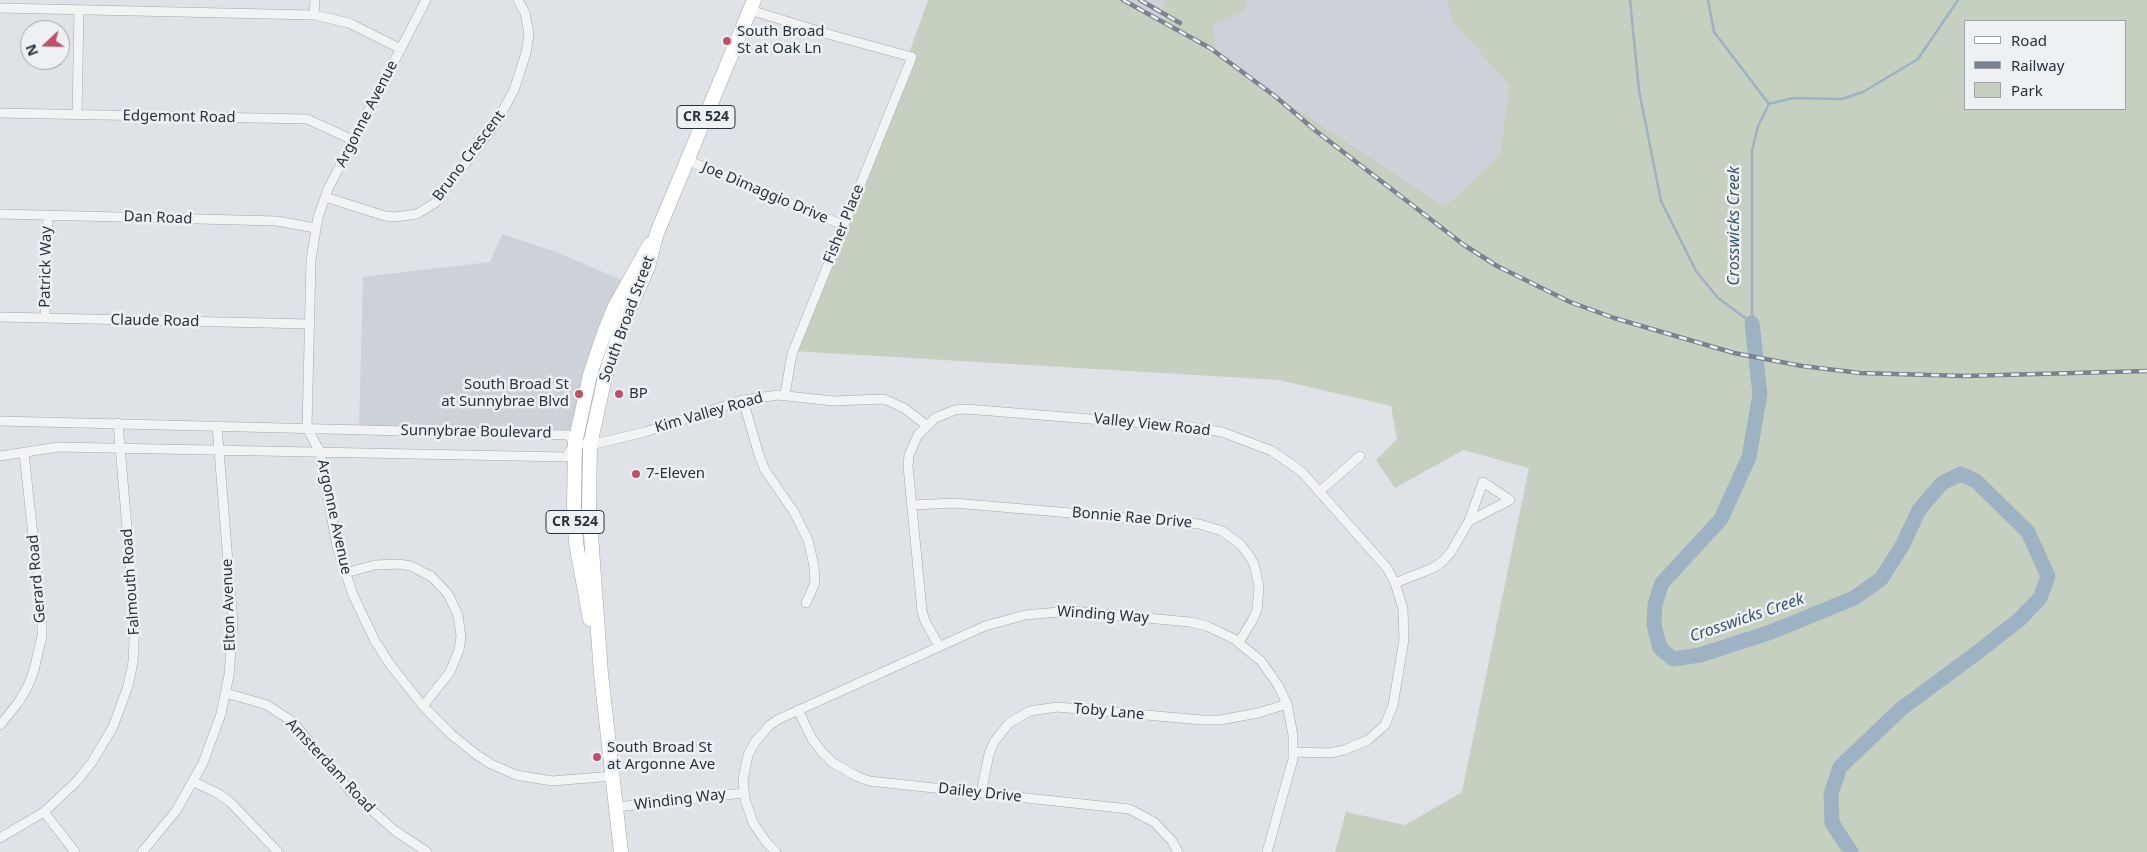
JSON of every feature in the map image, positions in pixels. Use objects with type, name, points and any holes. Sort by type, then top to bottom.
[{"type":"main road","name":"South Broad Street","points":[[621,852],[614,776],[601,674],[589,507],[590,445],[605,376],[620,330],[648,267],[657,233],[752,5]]},
{"type":"main road","name":"South Broad Street","points":[[601,674],[576,543],[574,505],[576,443],[590,375],[604,333],[615,306],[638,262],[657,233]]},
{"type":"main road","points":[[615,306],[628,312]]},
{"type":"main road","points":[[604,333],[620,330]]},
{"type":"street","points":[[314,14],[316,0]]},
{"type":"street","name":"Argonne Avenue","points":[[426,0],[325,197],[316,228],[311,260],[307,428],[320,452],[335,535],[345,573],[356,603],[375,641],[404,684],[423,706],[452,735],[477,755],[491,764],[516,775],[552,781],[614,776]]},
{"type":"street","name":"Bruno Crescent","points":[[325,197],[385,216],[395,217],[417,214],[438,200],[495,125],[514,90],[526,53],[529,34],[526,13],[518,0]]},
{"type":"street","points":[[5,5],[80,10],[314,14],[349,24],[401,48]]},
{"type":"street","name":"Fisher Place","points":[[752,5],[831,35],[912,57],[792,354],[785,394]]},
{"type":"street","points":[[77,115],[80,10]]},
{"type":"street","name":"Edgemont Road","points":[[0,113],[307,119],[353,140]]},
{"type":"street","name":"Joe Dimaggio Drive","points":[[688,160],[843,225]]},
{"type":"street","name":"Dan Road","points":[[0,214],[277,221],[316,228]]},
{"type":"street","name":"Patrick Way","points":[[45,318],[48,215]]},
{"type":"street","name":"Claude Road","points":[[0,317],[310,324]]},
{"type":"street","name":"Kim Valley Road","points":[[576,443],[590,445],[664,427],[743,400],[785,394],[833,401],[884,399],[904,408],[926,425]]},
{"type":"street","points":[[743,400],[758,455],[765,470],[794,512],[808,540],[814,566],[815,583],[806,603]]},
{"type":"street","name":"Valley View Road","points":[[939,646],[922,611],[908,466],[918,434],[926,425],[944,413],[966,408],[1201,428],[1243,439],[1272,451],[1302,472],[1378,556],[1395,584],[1403,609],[1404,640],[1394,705],[1385,725],[1368,740],[1344,750],[1330,753],[1293,752]]},
{"type":"street","name":"Sunnybrae Boulevard","points":[[0,421],[568,434],[576,443],[566,457],[58,447],[0,456]]},
{"type":"street","name":"Falmouth Road","points":[[0,838],[44,812],[77,781],[103,745],[120,709],[133,662],[135,613],[118,423]]},
{"type":"street","name":"Elton Avenue","points":[[142,852],[176,811],[194,782],[214,736],[226,693],[232,652],[233,623],[217,426]]},
{"type":"street","name":"Gerard Road","points":[[0,725],[18,703],[28,686],[39,653],[42,636],[42,618],[24,453]]},
{"type":"street","points":[[1320,492],[1360,456]]},
{"type":"street","points":[[1395,584],[1433,568],[1451,552],[1469,521],[1484,482],[1510,500],[1469,521]]},
{"type":"street","name":"Bonnie Rae Drive","points":[[912,505],[964,504],[1199,524],[1222,531],[1240,544],[1248,554],[1254,564],[1258,581],[1259,599],[1256,610],[1239,642]]},
{"type":"street","points":[[345,573],[375,565],[399,564],[411,566],[432,577],[448,594],[458,615],[461,637],[459,650],[450,672],[423,706]]},
{"type":"street","name":"Winding Way","points":[[776,852],[767,843],[754,823],[744,792],[745,767],[755,742],[770,725],[798,710],[939,646],[1005,620],[1049,612],[1070,611],[1190,622],[1221,632],[1239,642],[1250,650],[1270,672],[1287,704],[1293,735],[1293,752],[1267,852]]},
{"type":"street","name":"Amsterdam Road","points":[[226,693],[267,705],[293,722],[350,791],[394,830],[427,852]]},
{"type":"street","name":"Toby Lane","points":[[981,793],[989,754],[994,742],[1010,724],[1030,711],[1057,707],[1220,720],[1258,713],[1287,704]]},
{"type":"street","name":"Dailey Drive","points":[[798,710],[812,739],[822,752],[832,762],[869,781],[1129,809],[1154,822],[1172,841],[1178,852]]},
{"type":"street","points":[[194,782],[219,794],[230,802],[278,852]]},
{"type":"street","name":"Winding Way","points":[[616,808],[744,792]]},
{"type":"street","points":[[44,812],[75,852]]},
{"type":"shaded area","points":[[1164,0],[1165,21],[1128,1]]},
{"type":"shaded area","points":[[1248,0],[1447,0],[1452,21],[1509,83],[1500,155],[1446,208],[1217,56],[1213,25],[1243,12]]},
{"type":"shaded area","points":[[502,234],[553,251],[627,282],[615,306],[575,443],[568,435],[359,429],[363,277],[490,262]]},
{"type":"green space","points":[[928,0],[1127,0],[1164,21],[1164,0],[1248,0],[1243,12],[1213,25],[1217,56],[1445,207],[1500,155],[1509,84],[1452,21],[1447,0],[1799,0],[1800,3],[1801,0],[2147,0],[2147,852],[1335,852],[1346,812],[1405,825],[1462,792],[1529,468],[1463,450],[1395,488],[1376,460],[1397,439],[1391,406],[1279,380],[793,351],[890,107]]},
{"type":"waterway","points":[[1630,0],[1639,90],[1661,201],[1696,271],[1718,298],[1752,323]]},
{"type":"waterway","points":[[1708,0],[1714,32],[1769,104]]},
{"type":"waterway","name":"Crosswicks Creek","points":[[1752,323],[1752,151],[1758,126],[1769,104],[1793,98],[1842,99],[1863,92],[1918,59],[1958,0]]},
{"type":"waterway","name":"Crosswicks Creek","points":[[1752,323],[1760,394],[1749,457],[1721,519],[1662,583],[1655,604],[1654,625],[1660,648],[1673,659],[1700,655],[1771,632],[1854,598],[1881,579],[1902,546],[1919,510],[1942,483],[1961,474],[1976,481],[2028,532],[2048,576],[2040,598],[2020,619],[1901,709],[1840,767],[1831,794],[1832,823],[1851,852]]},
{"type":"railway","points":[[1123,0],[1210,48],[1276,97],[1316,131],[1464,245],[1497,266],[1570,302],[1614,318],[1734,353],[1802,366],[1860,373],[1965,376],[2147,371]]},
{"type":"railway","points":[[1140,0],[1180,23]]},
{"type":"place","name":"South Broad St at Oak Ln","points":[[727,41]]},
{"type":"place","name":"South Broad St at Sunnybrae Blvd","points":[[579,394]]},
{"type":"place","name":"BP","points":[[619,394]]},
{"type":"place","name":"7-Eleven","points":[[636,474]]},
{"type":"place","name":"South Broad St at Argonne Ave","points":[[597,757]]}]
